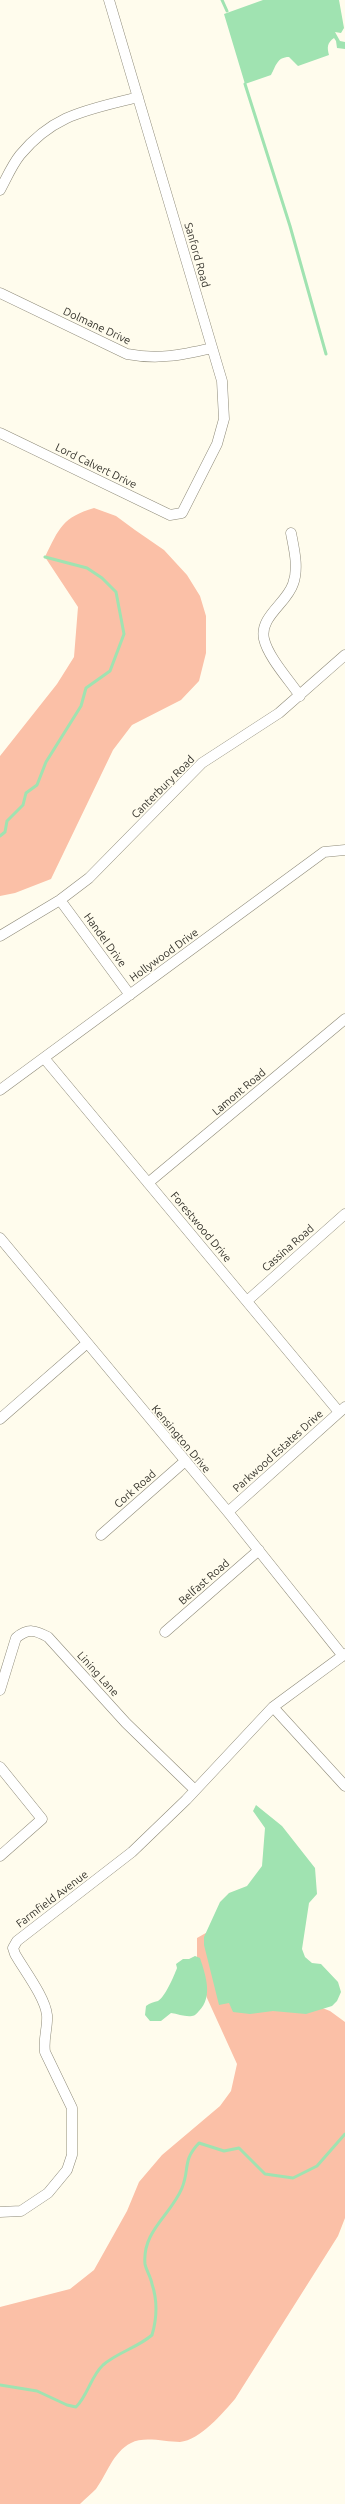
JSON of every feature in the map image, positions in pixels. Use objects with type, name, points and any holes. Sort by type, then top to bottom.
[{"type":"street","name":"Sanford Road","points":[[109,0],[222,381],[224,419],[217,444],[182,513]]},
{"type":"street","points":[[0,190],[19,156],[42,133],[68,116],[138,97]]},
{"type":"street","name":"Dolmane Drive","points":[[0,293],[127,354],[146,358],[166,358],[212,348]]},
{"type":"street","name":"Lord Calvert Drive","points":[[0,433],[170,515],[182,513]]},
{"type":"street","points":[[291,533],[296,571],[293,585],[286,597],[270,616],[264,638],[268,648],[300,696]]},
{"type":"street","name":"Canterbury Road","points":[[0,936],[60,900],[89,878],[202,763],[279,713],[345,655]]},
{"type":"street","name":"Hollywood Drive","points":[[0,1090],[324,852],[345,850]]},
{"type":"street","name":"Handel Drive","points":[[60,900],[130,995]]},
{"type":"street","name":"Lamont Road","points":[[148,1183],[345,1019]]},
{"type":"street","name":"Forestwood Drive","points":[[44,1058],[247,1301],[342,1409]]},
{"type":"street","name":"Cassina Road","points":[[247,1301],[345,1214]]},
{"type":"street","name":"Kensington Drive","points":[[0,1238],[184,1462],[228,1512],[344,1655]]},
{"type":"street","points":[[0,1419],[86,1344]]},
{"type":"street","name":"Parkwood Estates Drive","points":[[228,1512],[342,1409]]},
{"type":"street","name":"Cork Road","points":[[101,1534],[184,1462]]},
{"type":"street","name":"Belfast Road","points":[[165,1632],[259,1550]]},
{"type":"street","name":"Lining Lane","points":[[0,1690],[16,1638],[30,1630],[38,1631],[48,1637],[126,1723],[195,1790]]},
{"type":"street","name":"Farmfield Avenue","points":[[0,2212],[21,2211],[48,2194],[59,2183],[72,2155],[74,2136],[72,2108],[45,2052],[43,2042],[47,2016],[45,2005],[15,1954],[13,1948],[17,1941],[132,1852],[195,1790],[274,1707],[344,1655]]},
{"type":"street","points":[[274,1707],[345,1786]]},
{"type":"street","points":[[0,1767],[42,1819],[0,1856]]},
{"type":"shaded area","points":[[263,0],[339,0],[344,28],[341,33],[335,32],[340,41],[345,42],[345,49],[337,48],[334,38],[328,45],[329,55],[298,66],[289,57],[285,57],[279,60],[271,75],[245,84],[224,14]]},
{"type":"shaded area","points":[[94,508],[116,516],[164,550],[187,575],[200,596],[206,616],[206,653],[199,681],[181,700],[132,725],[113,750],[51,879],[15,893],[0,896],[0,756],[57,684],[74,657],[78,607],[45,557],[54,538],[63,525],[75,515]]},
{"type":"shaded area","points":[[256,1805],[282,1826],[315,1868],[317,1894],[309,1903],[302,1949],[305,1957],[312,1963],[321,1964],[338,1982],[341,1992],[337,2001],[332,2006],[306,2014],[273,2011],[250,2014],[233,2012],[229,2003],[219,2005],[204,1945],[204,1937],[220,1902],[229,1893],[247,1886],[262,1866],[265,1828],[253,1811]]},
{"type":"shaded area","points":[[220,1925],[302,2000],[330,2011],[345,2022],[345,2218],[338,2236],[235,2399],[218,2418],[203,2431],[188,2440],[180,2442],[142,2440],[131,2443],[119,2452],[96,2489],[80,2504],[0,2504],[0,2307],[70,2289],[94,2270],[127,2211],[139,2182],[162,2155],[220,2106],[231,2091],[237,2064],[207,1998],[197,1966],[197,1938]]},
{"type":"shaded area","points":[[195,1956],[200,1958],[206,1979],[207,1993],[203,2005],[193,2016],[184,2016],[171,2013],[161,2021],[150,2021],[145,2015],[146,2006],[150,2003],[158,2001],[164,1995],[176,1972],[176,1964],[183,1959],[189,1959]]},
{"type":"waterway","points":[[222,0],[227,11]]},
{"type":"waterway","points":[[245,84],[290,226],[326,354]]},
{"type":"waterway","points":[[0,836],[5,832],[7,821],[23,805],[26,793],[37,785],[46,762],[81,706],[86,688],[110,671],[124,634],[116,592],[102,578],[87,568],[45,557]]},
{"type":"waterway","points":[[0,2385],[37,2391],[67,2405],[76,2407],[84,2397],[95,2375],[103,2365],[152,2335],[156,2316],[156,2304],[154,2291],[146,2269],[145,2252],[152,2233],[171,2207],[182,2188],[188,2160],[199,2143],[224,2151],[239,2148],[265,2174],[293,2178],[317,2166],[345,2134]]}]
